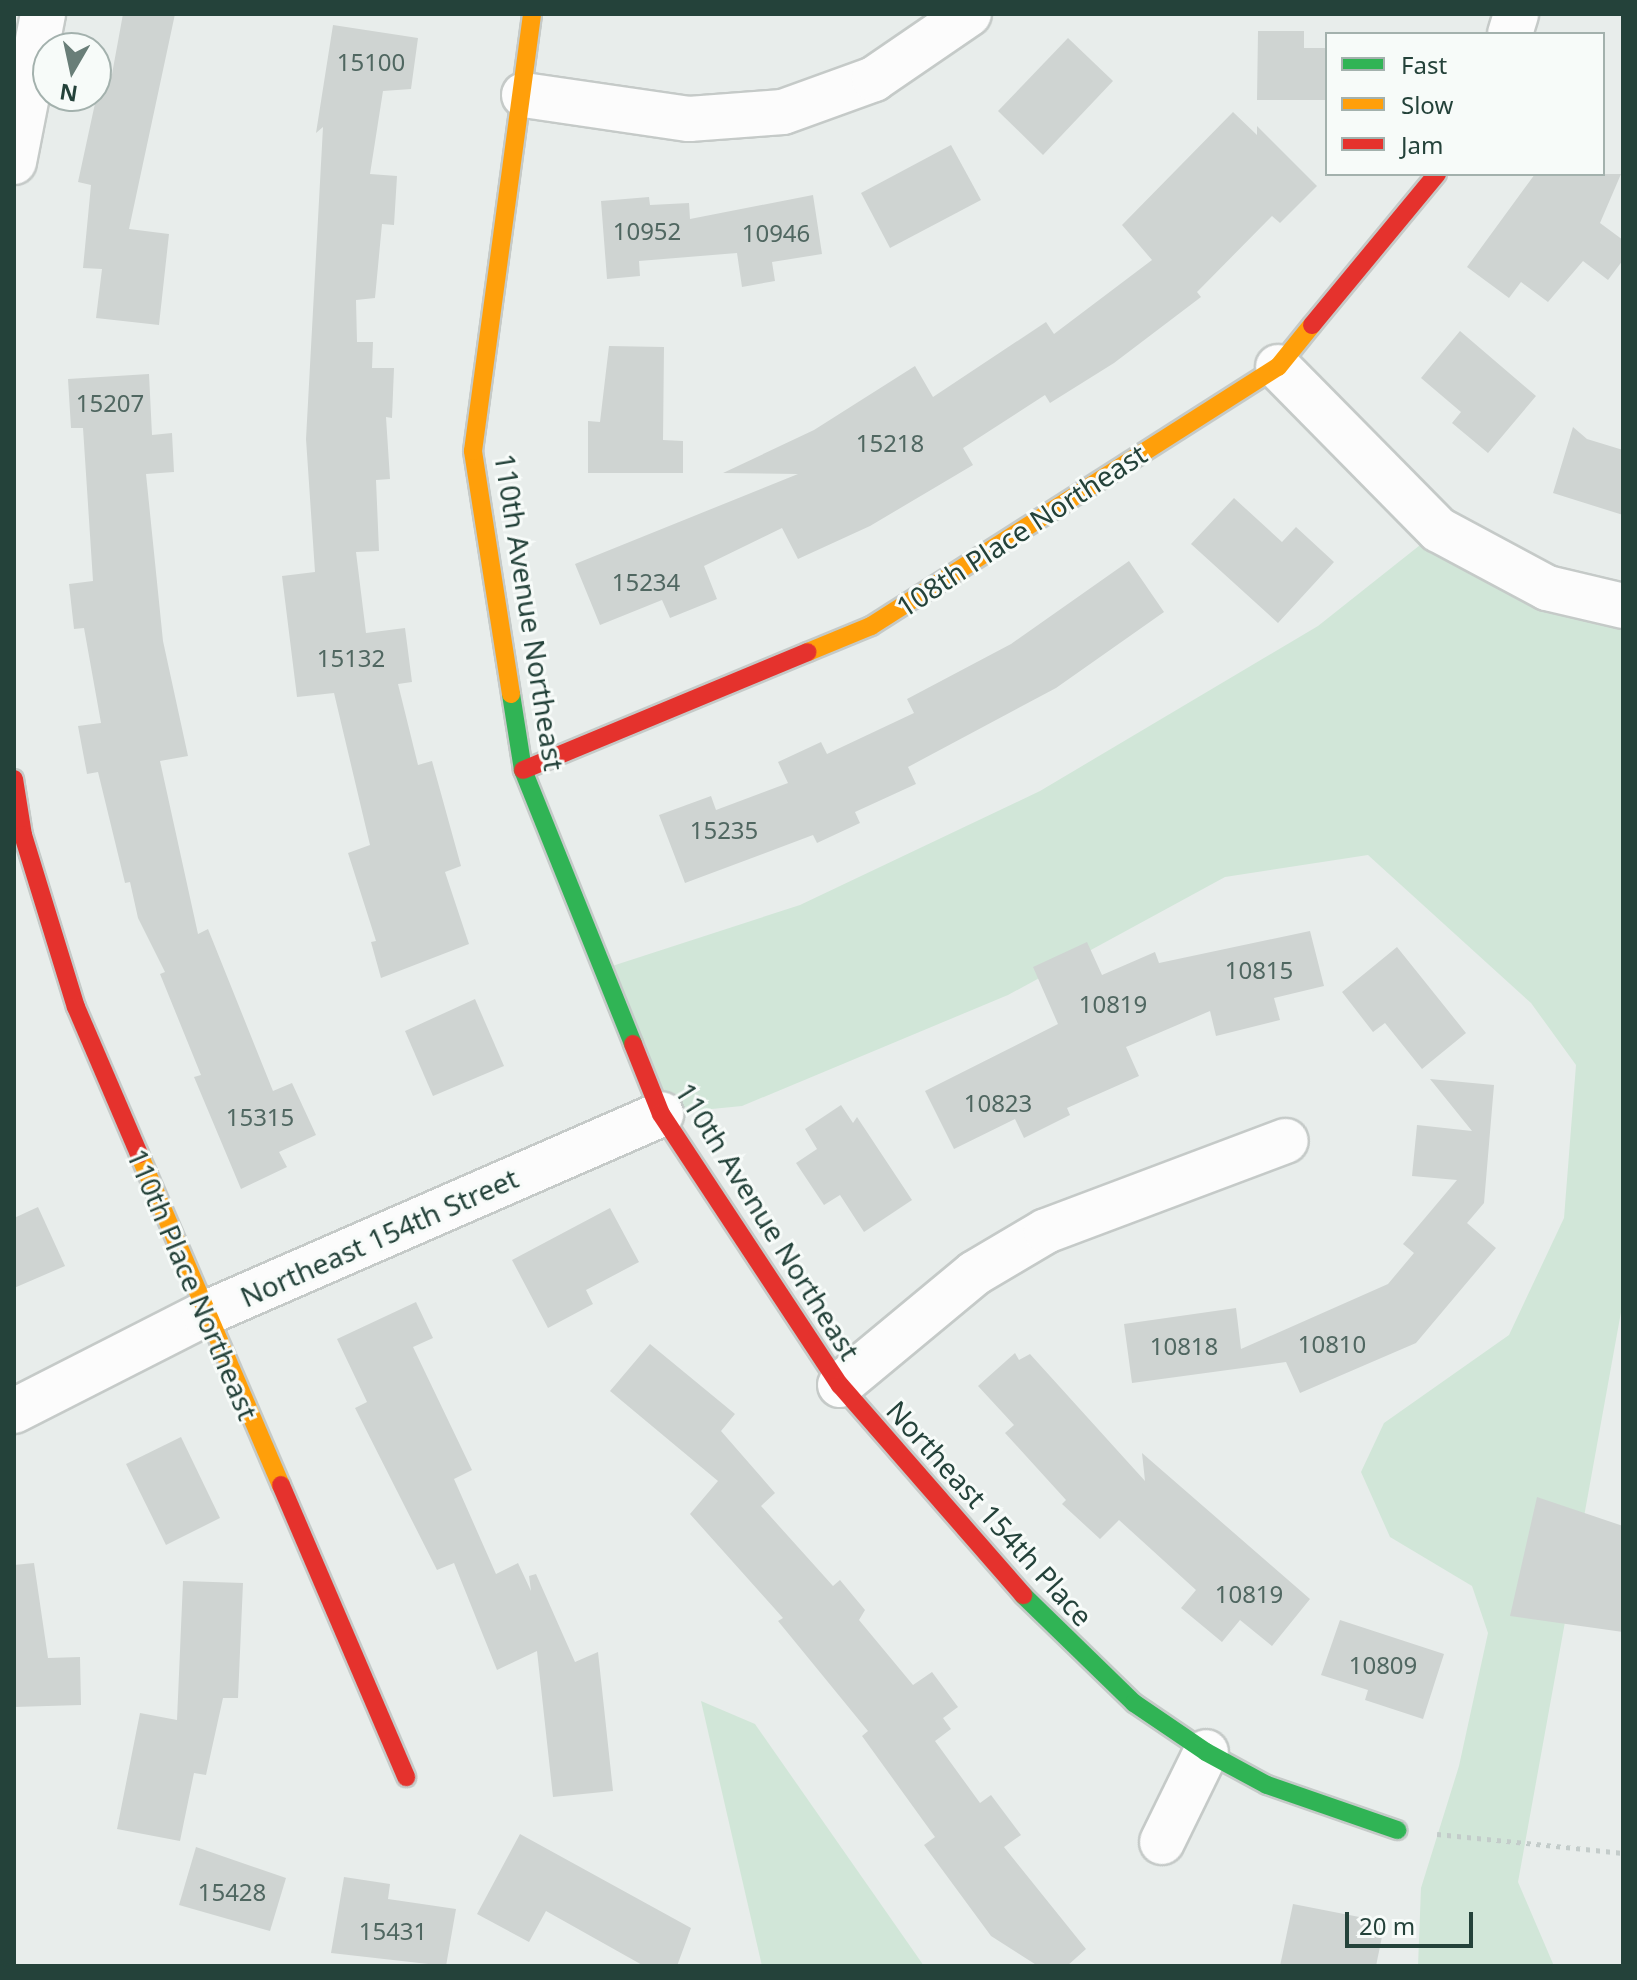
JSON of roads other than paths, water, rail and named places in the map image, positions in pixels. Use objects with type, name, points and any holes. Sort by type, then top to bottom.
[{"type":"street","points":[[14,162],[43,14]]},
{"type":"street","name":"110th Avenue Northeast","points":[[532,14],[524,95],[473,451],[523,770],[661,1114],[840,1385]]},
{"type":"street","points":[[524,95],[689,119],[783,112],[874,79],[969,14]]},
{"type":"street","name":"108th Place Northeast","points":[[523,770],[871,626],[1278,367],[1435,176]]},
{"type":"street","points":[[1278,367],[1439,530],[1547,588],[1623,606]]},
{"type":"street","name":"110th Place Northeast","points":[[14,779],[23,835],[76,1007],[204,1314],[406,1777]]},
{"type":"street","name":"Northeast 154th Street","points":[[14,1411],[204,1314],[661,1114]]},
{"type":"street","points":[[840,1385],[975,1273],[1046,1231],[1286,1141]]},
{"type":"street","name":"Northeast 154th Place","points":[[840,1385],[1059,1636],[1134,1703],[1206,1752],[1267,1785],[1397,1830]]},
{"type":"street","points":[[1162,1842],[1206,1752]]}]
